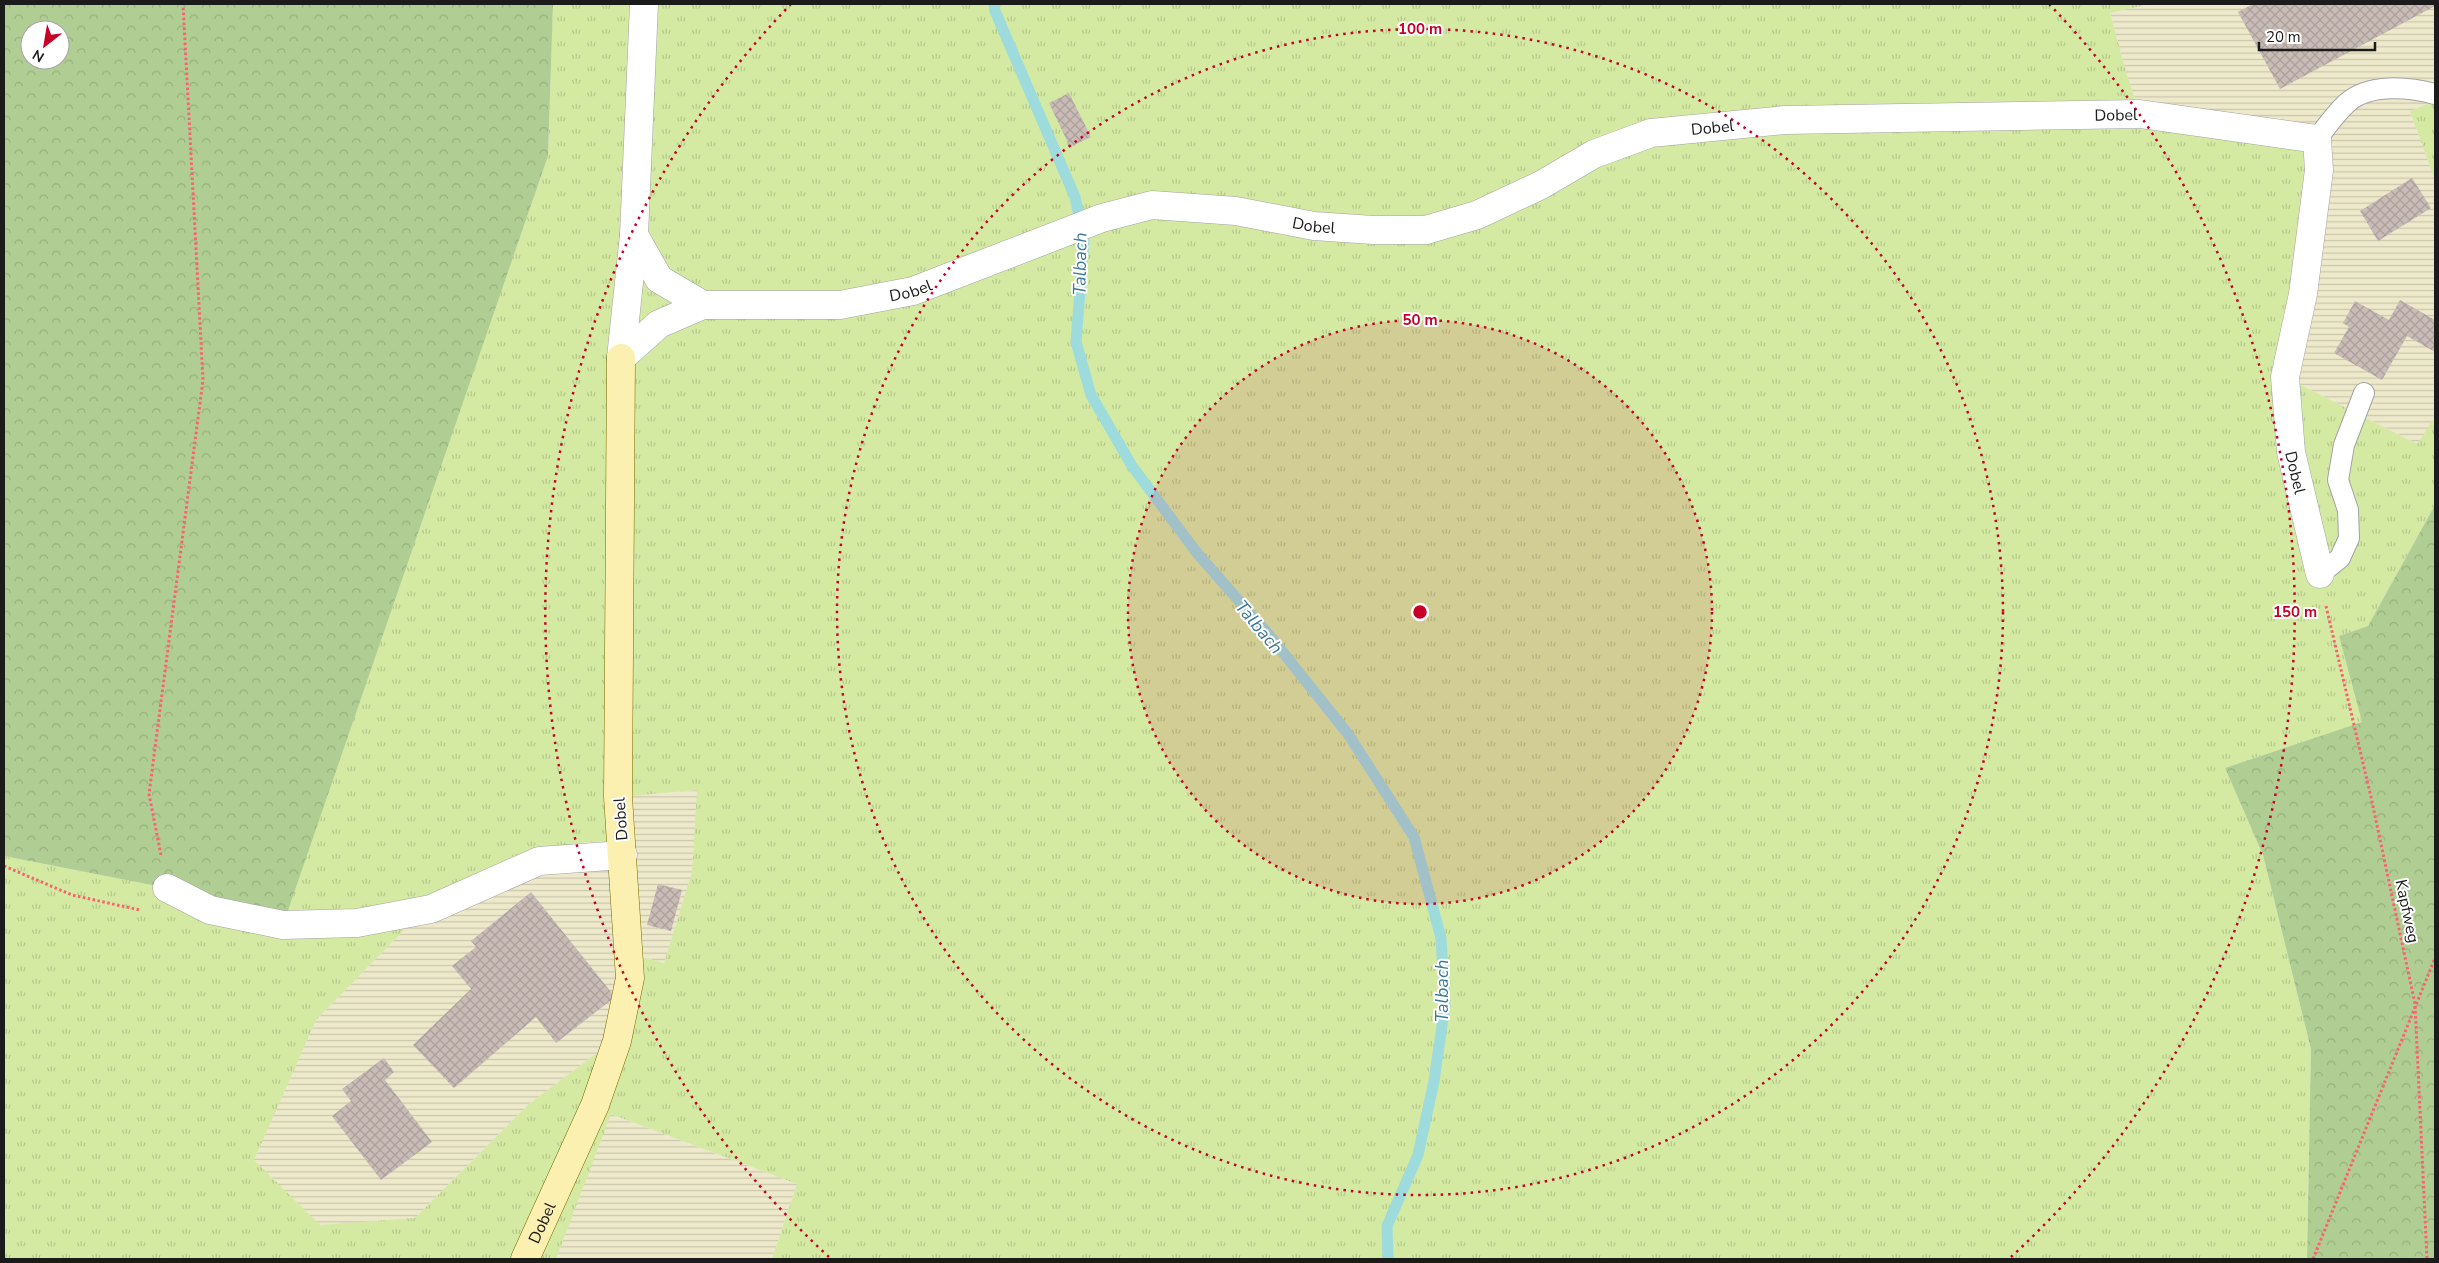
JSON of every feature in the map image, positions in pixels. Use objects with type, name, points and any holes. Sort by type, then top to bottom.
[{"type":"street","name":"Dobel","points":[[525,1259],[595,1105],[617,1041],[630,978],[618,797],[621,358],[634,235],[644,4]]},
{"type":"street","name":"Dobel","points":[[621,358],[659,324],[703,305],[840,305],[913,291],[982,266],[1102,218],[1152,205],[1236,211],[1314,226],[1373,230],[1426,230],[1477,215],[1541,185],[1594,154],[1651,133],[1785,120],[2140,114],[2317,138],[2319,170],[2303,294],[2285,377],[2292,452],[2320,574]]},
{"type":"street","points":[[634,235],[659,279],[703,305]]},
{"type":"street","points":[[167,888],[210,910],[283,925],[357,923],[431,910],[539,861],[623,855]]},
{"type":"lane","points":[[2317,138],[2347,102],[2369,90],[2406,89],[2435,94]]},
{"type":"lane","points":[[2320,574],[2340,558],[2349,538],[2348,510],[2338,480],[2344,445],[2364,393]]},
{"type":"path","points":[[167,888],[149,794],[203,380],[183,4]]},
{"type":"path","name":"Kapfweg","points":[[2320,574],[2415,1004],[2427,1259]]},
{"type":"path","points":[[4,866],[72,895],[147,911]]},
{"type":"path","points":[[2313,1259],[2435,958]]},
{"type":"shaded area","points":[[2150,4],[2435,4],[2435,101],[2410,111],[2435,180],[2435,417],[2418,444],[2285,377],[2140,114],[2110,13]]},
{"type":"shaded area","points":[[698,790],[692,872],[664,963],[628,953],[614,1040],[529,1104],[415,1218],[320,1226],[253,1160],[316,1020],[441,892],[516,855],[577,843],[632,839],[630,796]]},
{"type":"shaded area","points":[[610,1114],[797,1184],[772,1259],[556,1259]]},
{"type":"green space","points":[[4,4],[553,4],[548,156],[283,925],[167,888],[4,856]]},
{"type":"green space","points":[[553,4],[2150,4],[2110,13],[2140,114],[2317,139],[2285,377],[2417,444],[2435,417],[2435,505],[2368,626],[2339,636],[2362,722],[2225,768],[2263,855],[2311,1049],[2307,1259],[772,1259],[797,1184],[611,1114],[556,1259],[4,1259],[4,856],[167,888],[283,924],[548,156]],"holes":[[[697,790],[692,872],[664,963],[627,953],[614,1040],[529,1104],[415,1218],[320,1225],[254,1160],[316,1020],[441,892],[516,855],[577,843],[632,839],[630,796]]]},
{"type":"green space","points":[[2435,101],[2435,180],[2410,111]]},
{"type":"green space","points":[[2435,505],[2435,1259],[2307,1259],[2311,1049],[2263,855],[2225,768],[2362,722],[2339,636],[2368,626]]},
{"type":"building","points":[[2253,4],[2434,4],[2435,6],[2280,89],[2238,12]]},
{"type":"building","points":[[1069,93],[1091,137],[1070,147],[1049,103]]},
{"type":"building","points":[[2412,178],[2431,208],[2378,241],[2360,211]]},
{"type":"building","points":[[2400,300],[2435,320],[2435,352],[2407,336],[2382,380],[2334,353],[2349,327],[2343,323],[2355,301],[2389,320]]},
{"type":"building","points":[[658,884],[682,890],[671,931],[647,925]]},
{"type":"building","points":[[531,892],[615,997],[556,1043],[536,1017],[454,1088],[413,1045],[471,989],[452,966],[476,947],[471,941]]},
{"type":"building","points":[[384,1058],[394,1072],[385,1080],[432,1142],[381,1180],[332,1116],[351,1101],[342,1089]]},
{"type":"waterway","name":"Talbach","points":[[994,4],[995,11],[1075,197],[1084,240],[1076,342],[1091,395],[1132,466],[1197,553],[1269,635],[1348,734],[1414,837],[1441,938],[1445,1005],[1434,1081],[1418,1155],[1387,1226],[1388,1259]]}]
